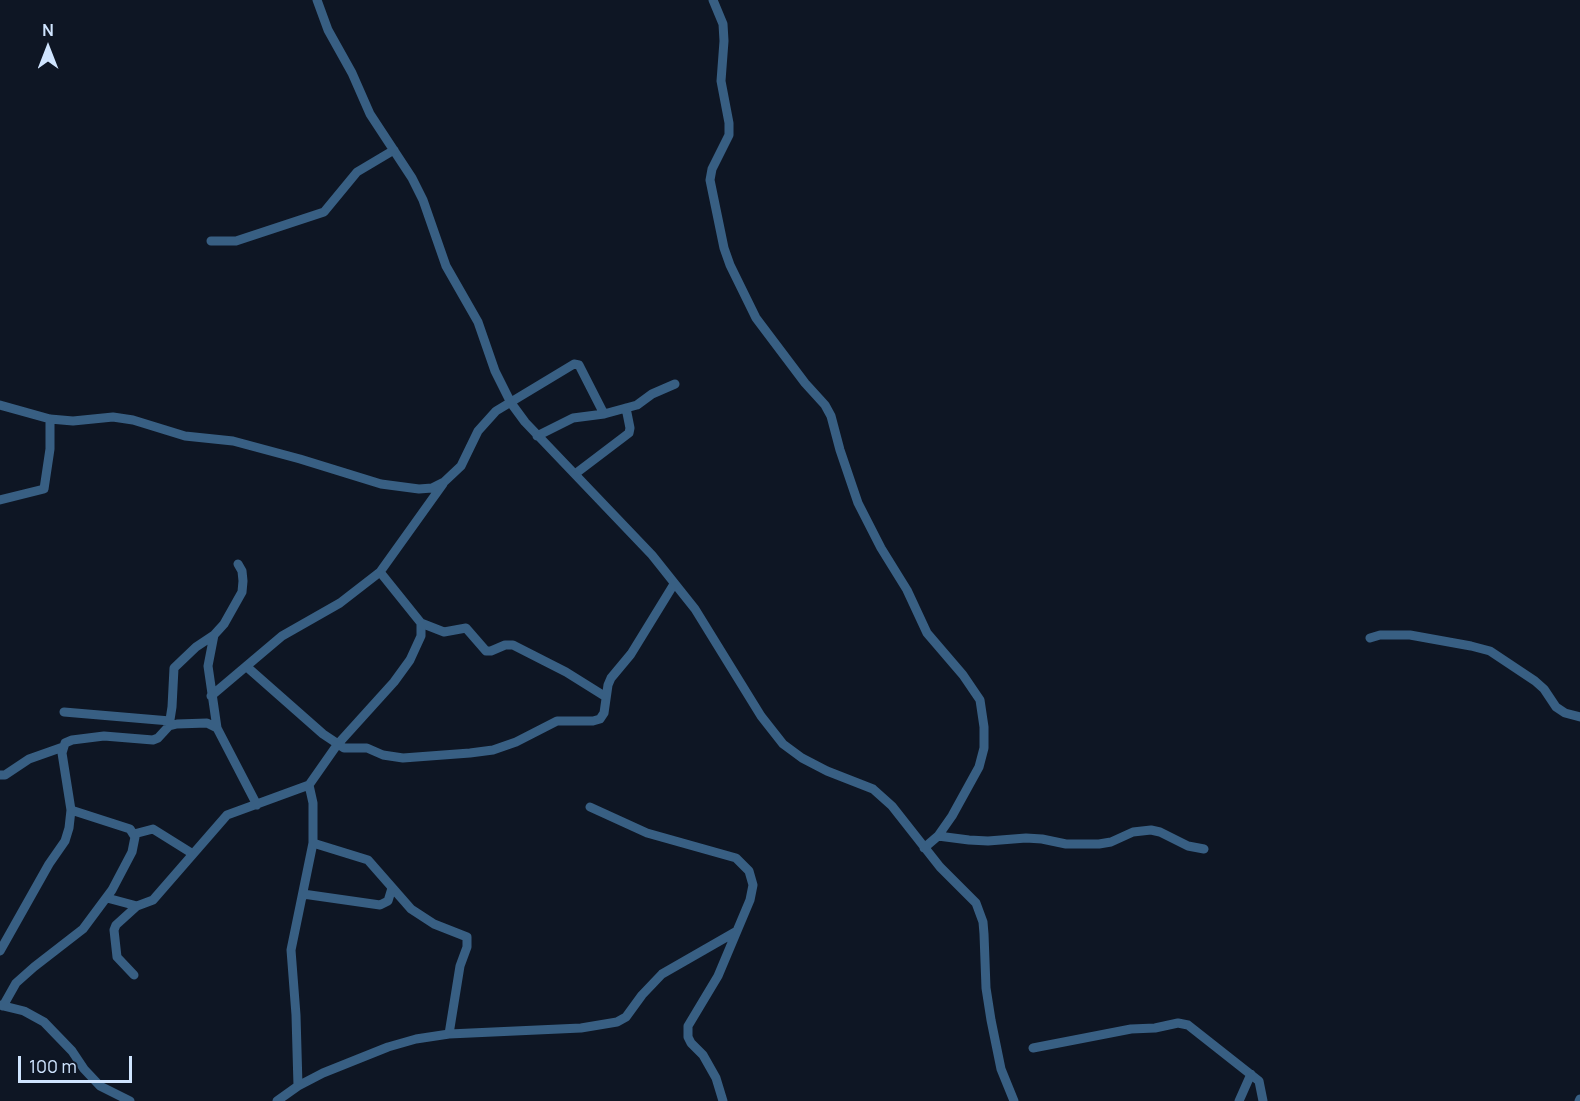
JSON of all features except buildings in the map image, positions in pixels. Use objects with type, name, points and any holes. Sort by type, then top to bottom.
[{"type":"street","points":[[317,0],[328,30],[352,73],[370,114],[423,200],[446,266],[477,322],[495,371],[512,403],[537,436],[652,555],[695,609],[762,716],[783,744],[802,758],[827,771],[873,789],[892,806],[908,824],[924,848],[976,903],[984,934],[989,1011],[1001,1069],[1014,1101]]},
{"type":"street","points":[[712,0],[723,24],[721,81],[729,135],[712,169],[710,180],[730,264],[756,318],[805,383],[825,405],[831,416],[858,503],[881,548],[907,590],[927,633],[963,675],[980,700],[984,747],[979,767],[938,836],[924,848]]},
{"type":"street","points":[[211,241],[225,242],[245,239],[324,212],[357,172],[394,150]]},
{"type":"street","points":[[211,696],[282,636],[340,603],[380,572],[444,482],[461,466],[478,431],[496,411],[577,364],[604,414]]},
{"type":"street","points":[[537,436],[573,418],[604,414],[642,402],[658,390],[675,384]]},
{"type":"street","points":[[0,405],[50,419],[73,421],[113,417],[133,420],[185,436],[233,441],[381,484],[419,489],[432,488],[444,482]]},
{"type":"street","points":[[575,474],[629,434],[626,408]]},
{"type":"street","points":[[0,500],[44,489],[50,449],[50,419]]},
{"type":"street","points":[[0,948],[65,841],[71,810],[62,753],[65,743],[85,737],[104,736],[153,740],[158,738],[169,724],[173,674],[176,665],[224,624],[242,592],[242,571],[238,564]]},
{"type":"street","points":[[380,572],[421,623],[444,632],[466,628],[486,651],[513,645],[566,672],[606,697]]},
{"type":"street","points":[[248,667],[260,680],[337,745],[348,748],[367,748],[383,755],[404,758],[493,750],[516,742],[557,721],[597,720],[604,713],[611,678],[631,654],[674,584]]},
{"type":"street","points":[[134,975],[117,957],[114,930],[116,925],[137,906],[153,900],[227,815],[309,785],[337,745],[394,682],[410,660],[421,636],[421,623]]},
{"type":"street","points":[[1370,638],[1380,634],[1410,635],[1490,651],[1535,681],[1544,689],[1556,707],[1580,717]]},
{"type":"street","points":[[213,635],[208,666],[217,728],[257,805]]},
{"type":"street","points":[[64,712],[169,724],[203,723],[217,728]]},
{"type":"street","points":[[0,775],[5,775],[29,759],[63,747]]},
{"type":"street","points":[[298,1086],[297,1015],[291,950],[313,843],[313,803],[309,785]]},
{"type":"street","points":[[590,807],[647,833],[736,858],[749,871],[753,885],[750,900],[718,976],[688,1026],[688,1037],[703,1055],[716,1078],[723,1101]]},
{"type":"street","points":[[71,810],[130,829],[135,841],[130,859],[107,898],[83,929],[16,982],[2,1006],[24,1011],[44,1022],[72,1051],[84,1069],[100,1086],[130,1101]]},
{"type":"street","points":[[134,834],[153,829],[193,854]]},
{"type":"street","points":[[938,836],[988,841],[1026,838],[1066,844],[1099,844],[1111,842],[1133,832],[1151,830],[1188,846],[1204,849]]},
{"type":"street","points":[[313,843],[368,860],[411,909],[434,924],[467,938],[449,1034]]},
{"type":"street","points":[[303,894],[380,905],[388,901],[392,888]]},
{"type":"street","points":[[107,898],[137,906]]},
{"type":"street","points":[[277,1101],[298,1086],[323,1073],[388,1047],[416,1039],[449,1034],[581,1028],[617,1022],[626,1017],[642,995],[662,974],[737,931]]},
{"type":"street","points":[[1033,1048],[1061,1044],[1114,1031],[1155,1028],[1178,1023],[1188,1025],[1259,1081],[1263,1101]]},
{"type":"street","points":[[1239,1101],[1251,1074]]}]
